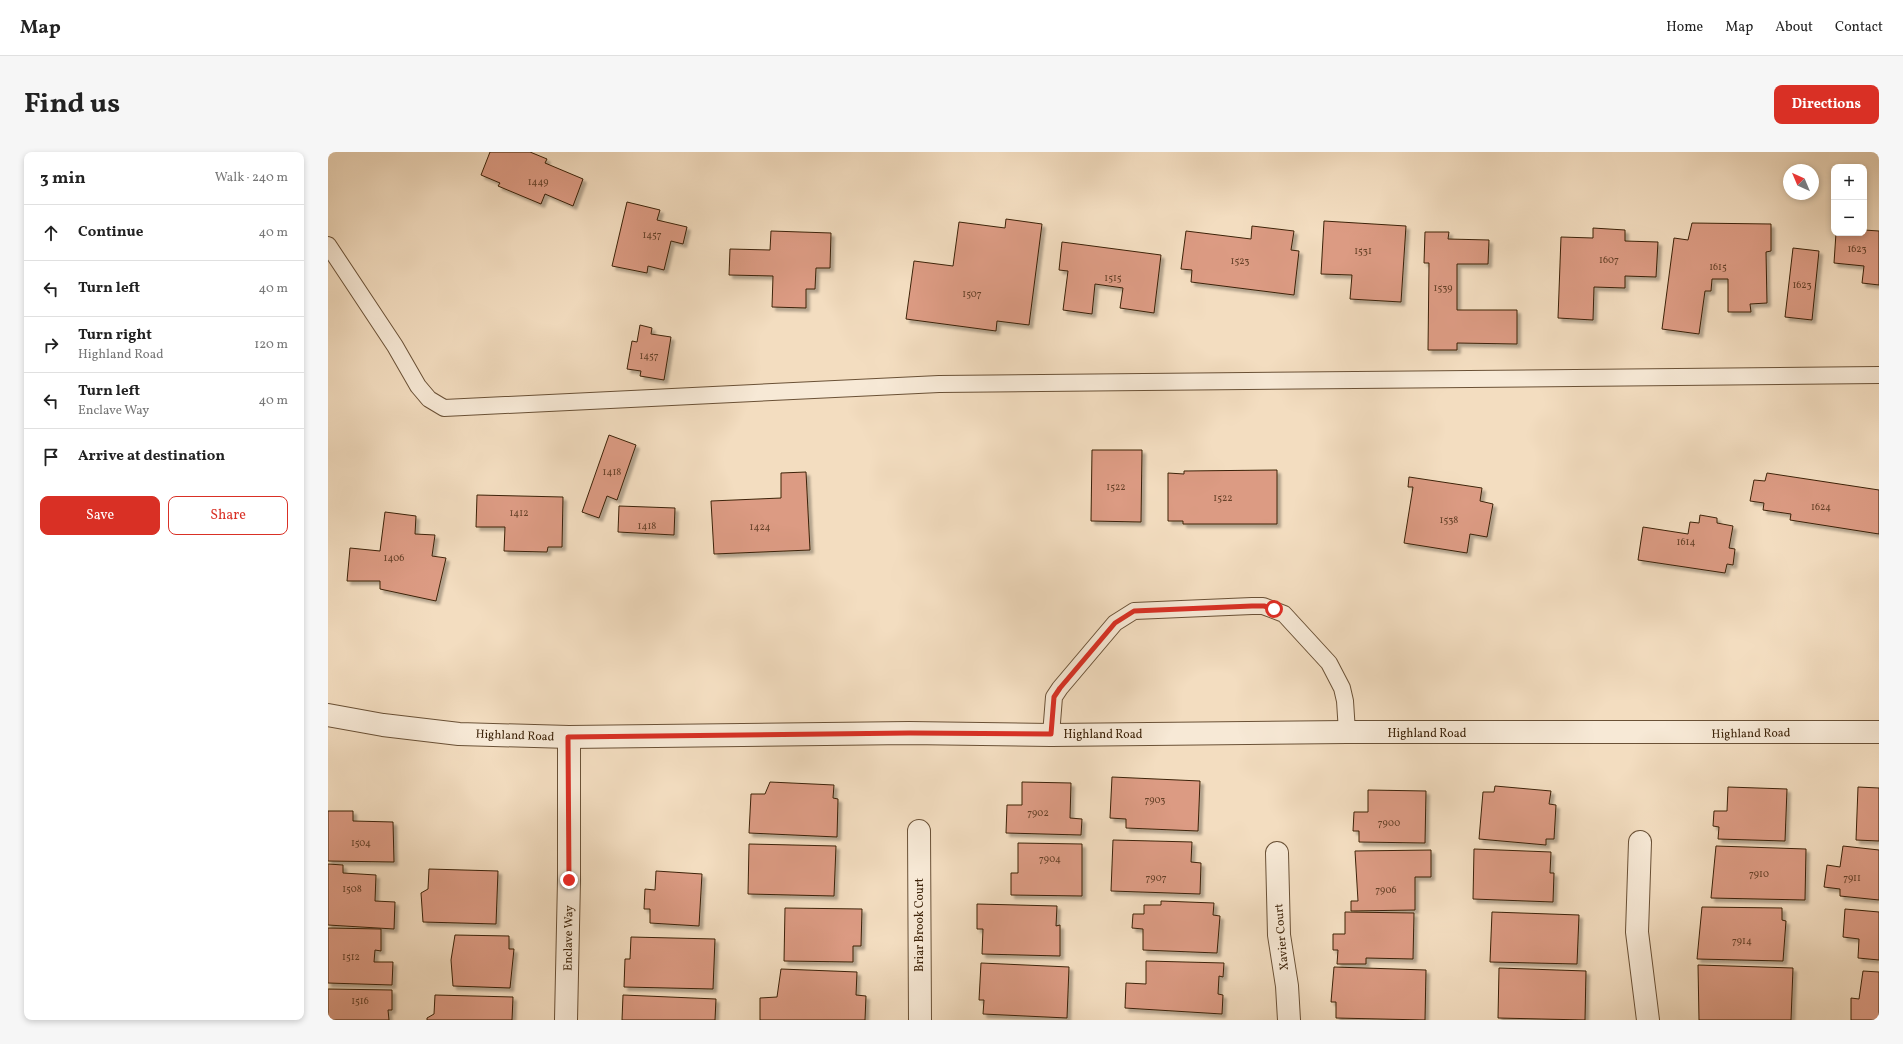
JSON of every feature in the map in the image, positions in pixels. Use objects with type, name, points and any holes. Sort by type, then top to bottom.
[{"type":"street","name":"Highland Road","points":[[328,715],[383,725],[459,734],[568,737],[910,733],[1879,732]]},
{"type":"street","name":"Enclave Way","points":[[566,1020],[569,880],[568,737]]},
{"type":"street","name":"Briar Brook Court","points":[[919,831],[920,1020]]},
{"type":"street","points":[[1640,842],[1637,932],[1648,1020]]},
{"type":"street","name":"Xavier Court","points":[[1277,853],[1279,935],[1287,986],[1289,1020]]},
{"type":"lane","points":[[328,245],[395,346],[418,386],[429,399],[444,408],[939,384],[1879,375]]},
{"type":"lane","points":[[1051,734],[1054,697],[1115,623],[1124,616],[1134,611],[1252,606],[1264,606],[1284,614],[1329,663],[1336,675],[1345,701],[1347,732]]},
{"type":"building","points":[[490,152],[530,152],[547,159],[545,163],[583,179],[573,206],[545,194],[541,204],[498,186],[500,183],[481,175]]},
{"type":"building","points":[[627,202],[660,210],[657,220],[687,227],[683,244],[671,241],[664,270],[648,266],[647,273],[612,266]]},
{"type":"building","points":[[1006,219],[1042,224],[1029,325],[997,321],[996,331],[906,319],[914,261],[953,266],[959,222],[1005,228]]},
{"type":"building","points":[[1324,221],[1406,226],[1401,302],[1350,299],[1352,275],[1321,274]]},
{"type":"building","points":[[1692,223],[1771,224],[1771,251],[1766,252],[1767,303],[1750,304],[1751,312],[1728,312],[1728,279],[1712,279],[1711,291],[1705,291],[1699,334],[1662,329],[1674,238],[1688,240]]},
{"type":"building","points":[[1252,226],[1294,231],[1291,250],[1299,251],[1294,295],[1191,282],[1192,270],[1181,269],[1186,231],[1251,239]]},
{"type":"building","points":[[1593,228],[1625,230],[1625,241],[1658,242],[1656,277],[1625,276],[1625,288],[1594,287],[1593,320],[1558,318],[1561,237],[1593,238]]},
{"type":"building","points":[[1867,230],[1879,231],[1879,285],[1862,283],[1864,266],[1834,263],[1836,236],[1867,236]]},
{"type":"building","points":[[771,231],[831,233],[830,268],[816,268],[815,289],[806,289],[806,308],[772,307],[773,276],[729,275],[730,249],[770,250]]},
{"type":"building","points":[[1425,232],[1449,232],[1448,239],[1489,240],[1488,264],[1457,264],[1457,310],[1517,310],[1517,344],[1457,343],[1457,350],[1428,350],[1429,263],[1424,263]]},
{"type":"building","points":[[1062,242],[1161,255],[1154,313],[1120,308],[1123,288],[1095,284],[1092,314],[1063,310],[1068,271],[1059,270]]},
{"type":"building","points":[[1793,248],[1819,251],[1812,320],[1785,317]]},
{"type":"building","points":[[640,325],[652,328],[651,334],[671,337],[664,380],[640,376],[641,371],[627,369],[632,341],[637,342]]},
{"type":"building","points":[[609,435],[636,445],[617,500],[607,496],[599,518],[582,512]]},
{"type":"building","points":[[1092,450],[1142,450],[1141,522],[1091,521]]},
{"type":"building","points":[[1277,470],[1277,524],[1183,524],[1183,521],[1168,521],[1168,473],[1184,474],[1184,471]]},
{"type":"building","points":[[806,472],[810,550],[714,554],[711,501],[781,498],[781,473]]},
{"type":"building","points":[[1767,473],[1879,490],[1879,534],[1790,520],[1791,514],[1763,510],[1764,503],[1750,501],[1754,480],[1765,481]]},
{"type":"building","points":[[1409,477],[1482,488],[1480,501],[1493,504],[1487,537],[1470,534],[1467,553],[1404,543],[1413,487],[1408,487]]},
{"type":"building","points":[[477,495],[563,497],[562,547],[548,547],[547,552],[504,551],[505,527],[476,527]]},
{"type":"building","points":[[619,506],[675,508],[674,535],[618,532]]},
{"type":"building","points":[[385,512],[416,516],[415,534],[435,535],[432,556],[446,558],[436,601],[380,589],[380,581],[347,581],[350,548],[380,551]]},
{"type":"building","points":[[1700,515],[1717,518],[1717,523],[1733,526],[1729,548],[1735,549],[1733,565],[1727,564],[1725,573],[1638,560],[1643,527],[1688,534],[1690,522],[1699,523]]},
{"type":"building","points":[[1112,777],[1200,781],[1198,831],[1126,828],[1126,819],[1110,818]]},
{"type":"building","points":[[770,782],[834,785],[833,798],[838,799],[837,837],[749,833],[751,794],[765,794]]},
{"type":"building","points":[[1022,782],[1071,783],[1070,818],[1082,819],[1081,835],[1006,833],[1007,805],[1022,805]]},
{"type":"building","points":[[1495,786],[1551,791],[1549,804],[1556,805],[1554,839],[1546,839],[1546,845],[1479,839],[1483,792],[1494,792]]},
{"type":"building","points":[[1728,787],[1787,789],[1785,841],[1718,839],[1719,827],[1713,826],[1714,811],[1727,811]]},
{"type":"building","points":[[1858,787],[1879,788],[1879,841],[1856,840]]},
{"type":"building","points":[[1368,790],[1426,791],[1425,843],[1359,842],[1359,831],[1353,831],[1354,812],[1368,812]]},
{"type":"building","points":[[328,811],[353,811],[353,821],[393,822],[394,862],[328,861]]},
{"type":"building","points":[[1113,840],[1192,842],[1191,862],[1201,863],[1200,894],[1111,891]]},
{"type":"building","points":[[1018,843],[1082,844],[1082,896],[1011,895],[1011,873],[1018,873]]},
{"type":"building","points":[[749,844],[836,846],[834,896],[748,894]]},
{"type":"building","points":[[1716,846],[1806,849],[1805,900],[1711,898]]},
{"type":"building","points":[[1843,846],[1879,850],[1879,900],[1840,896],[1840,889],[1824,887],[1827,865],[1840,867]]},
{"type":"building","points":[[1474,849],[1551,852],[1550,873],[1554,873],[1553,902],[1473,899]]},
{"type":"building","points":[[1431,850],[1431,877],[1415,877],[1415,910],[1351,911],[1351,901],[1358,901],[1355,851]]},
{"type":"building","points":[[328,864],[343,865],[343,873],[376,875],[375,901],[395,902],[394,929],[328,925]]},
{"type":"building","points":[[429,869],[498,871],[496,924],[423,922],[421,893],[428,889]]},
{"type":"building","points":[[656,871],[702,874],[699,926],[650,923],[650,909],[644,909],[645,889],[655,890]]},
{"type":"building","points":[[1161,901],[1214,903],[1213,915],[1220,916],[1217,953],[1143,950],[1143,929],[1132,928],[1133,914],[1144,914],[1144,905],[1161,905]]},
{"type":"building","points":[[977,904],[1057,906],[1056,926],[1060,925],[1060,956],[982,954],[983,929],[977,929]]},
{"type":"building","points":[[1702,907],[1782,908],[1782,920],[1786,921],[1783,961],[1697,959]]},
{"type":"building","points":[[785,908],[862,909],[861,946],[853,946],[853,962],[784,961]]},
{"type":"building","points":[[1845,909],[1879,912],[1879,960],[1858,958],[1859,939],[1843,937]]},
{"type":"building","points":[[1345,912],[1414,913],[1413,959],[1366,958],[1366,964],[1337,964],[1338,950],[1333,950],[1333,934],[1345,934]]},
{"type":"building","points":[[1492,912],[1579,915],[1577,964],[1490,962]]},
{"type":"building","points":[[328,928],[381,929],[381,951],[375,950],[374,962],[393,962],[392,985],[328,983]]},
{"type":"building","points":[[455,935],[509,936],[509,949],[514,949],[510,988],[453,986],[451,960]]},
{"type":"building","points":[[631,937],[715,939],[713,989],[624,987],[625,959],[630,959]]},
{"type":"building","points":[[1146,961],[1224,963],[1223,977],[1219,976],[1218,994],[1223,995],[1222,1014],[1125,1008],[1126,983],[1146,984]]},
{"type":"building","points":[[981,963],[1069,967],[1067,1018],[983,1014],[984,1000],[979,1000]]},
{"type":"building","points":[[1698,965],[1793,968],[1791,1020],[1699,1020]]},
{"type":"building","points":[[1334,967],[1426,970],[1425,1020],[1336,1018],[1336,1002],[1331,1002]]},
{"type":"building","points":[[1499,968],[1586,971],[1585,1020],[1498,1018]]},
{"type":"building","points":[[781,969],[857,972],[856,995],[866,996],[865,1020],[760,1020],[760,998],[777,997]]},
{"type":"building","points":[[1863,971],[1879,972],[1879,1020],[1851,1020],[1851,998],[1859,999]]},
{"type":"building","points":[[328,989],[392,990],[392,1010],[388,1010],[389,1020],[328,1020]]},
{"type":"building","points":[[435,995],[513,997],[512,1020],[427,1020],[427,1018],[434,1014]]},
{"type":"building","points":[[623,995],[716,999],[715,1020],[622,1020]]},
{"type":"route","points":[[569,880],[568,737],[910,733],[1051,734],[1054,697],[1068,678],[1115,623],[1124,616],[1134,611],[1252,606],[1264,606],[1274,609]]}]
